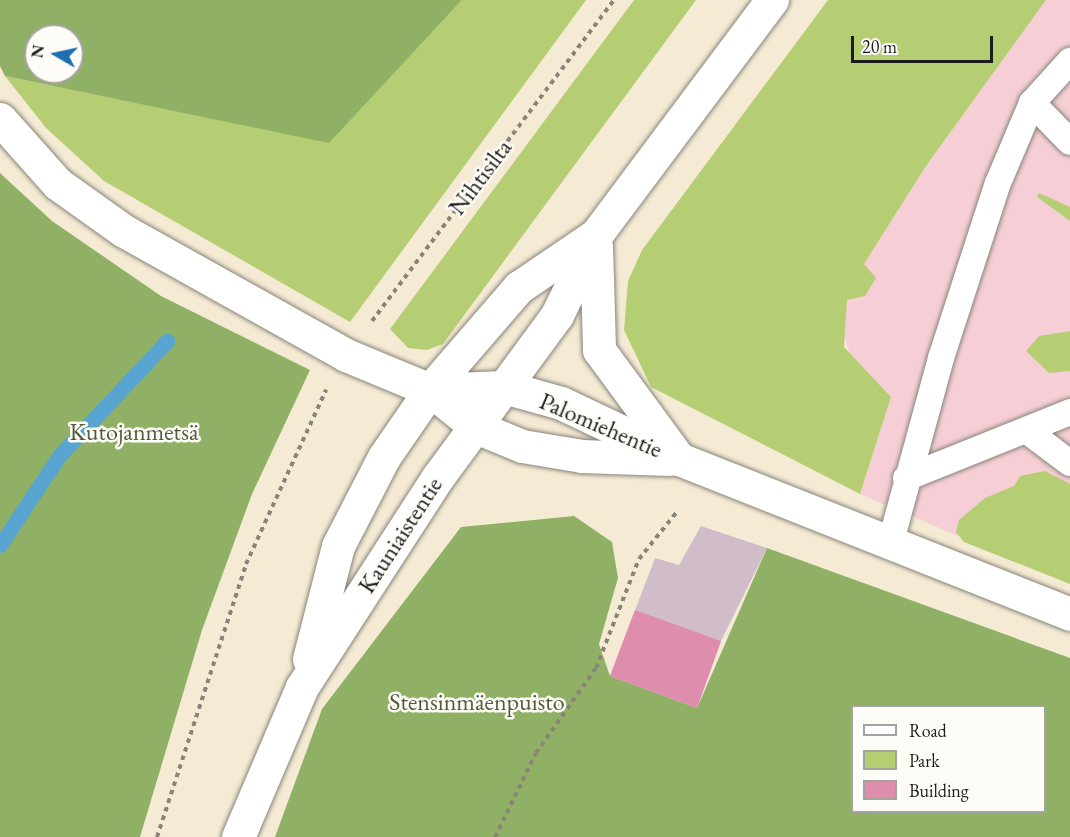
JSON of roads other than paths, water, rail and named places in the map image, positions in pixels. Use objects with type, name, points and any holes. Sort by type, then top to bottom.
[{"type":"main road","points":[[504,387],[557,315],[596,235],[772,0]]},
{"type":"main road","points":[[0,119],[58,184],[124,231],[346,355],[430,390],[519,287],[596,235]]},
{"type":"main road","points":[[596,235],[594,313],[599,350],[679,459]]},
{"type":"main road","name":"Palomiehentie","points":[[430,390],[504,387],[561,403],[679,459],[1070,614]]},
{"type":"main road","name":"Kauniaistentie","points":[[302,687],[504,387]]},
{"type":"main road","name":"Palomiehentie","points":[[430,390],[476,427],[522,446],[582,456],[679,459]]},
{"type":"main road","name":"Kauniaistentie","points":[[238,837],[302,687],[338,546],[384,457],[430,390]]},
{"type":"lane","points":[[891,542],[906,478],[998,183],[1032,103],[1070,61]]},
{"type":"lane","points":[[1032,103],[1070,142]]},
{"type":"lane","points":[[906,478],[1070,412]]},
{"type":"lane","points":[[1026,430],[1070,463]]},
{"type":"waterway","points":[[0,545],[59,456],[167,341]]},
{"type":"park label","name":"Kutojanmetsä","points":[[134,432]]},
{"type":"park label","name":"Stensinmäenpuisto","points":[[477,702]]}]
